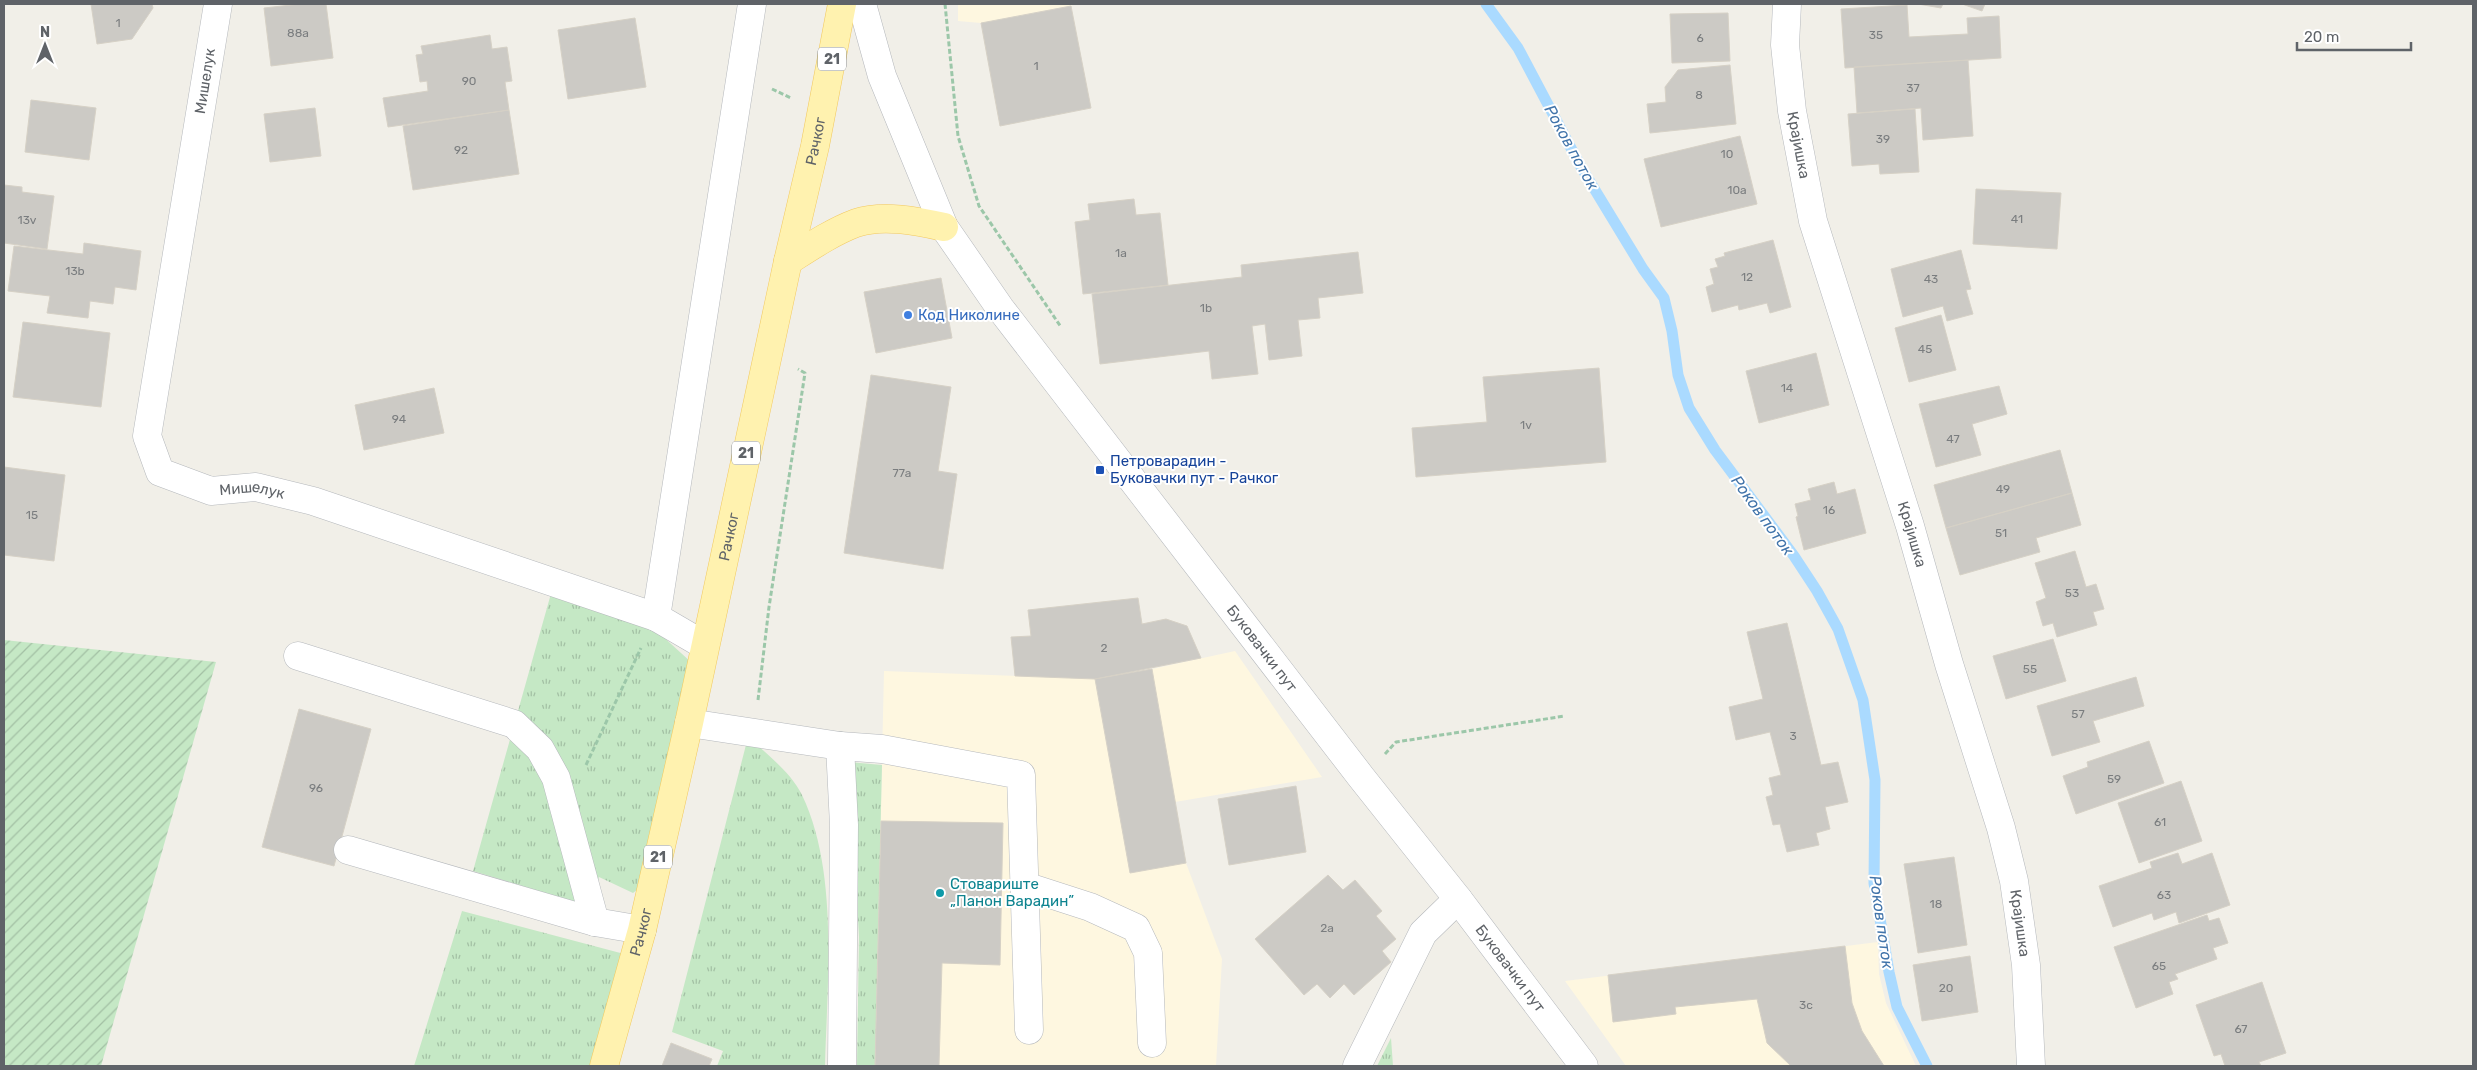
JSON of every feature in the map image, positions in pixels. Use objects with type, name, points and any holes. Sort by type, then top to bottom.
[{"type":"main road","name":"Рачког","points":[[604,1066],[642,930],[689,723],[768,349],[822,114],[842,4]]},
{"type":"main road","points":[[788,261],[825,238],[857,223],[883,220],[914,220],[944,227]]},
{"type":"street","name":"Мишелук","points":[[218,4],[147,436],[160,472],[211,491],[256,487],[313,501],[656,618],[704,645]]},
{"type":"street","points":[[656,618],[752,4]]},
{"type":"street","name":"Буковачки пут","points":[[862,4],[882,76],[944,227],[1000,308],[1361,777],[1458,899],[1584,1066]]},
{"type":"street","name":"Крајишка","points":[[1787,4],[1785,45],[1792,111],[1813,221],[1910,526],[2014,881],[2026,965],[2032,1066]]},
{"type":"street","points":[[298,656],[514,724],[540,749],[556,778],[594,922]]},
{"type":"street","points":[[689,723],[840,746],[882,750],[1022,775],[1029,1030]]},
{"type":"street","points":[[840,746],[844,825],[842,1066]]},
{"type":"street","points":[[348,850],[594,922],[642,930]]},
{"type":"street","points":[[1025,886],[1090,907],[1136,928],[1148,953],[1152,1043]]},
{"type":"street","points":[[1356,1066],[1423,933],[1458,899]]},
{"type":"path","points":[[945,4],[958,136],[979,206],[1062,329]]},
{"type":"path","points":[[740,73],[822,114]]},
{"type":"path","points":[[754,732],[768,607],[805,373],[768,349]]},
{"type":"path","points":[[565,810],[656,618]]},
{"type":"path","points":[[1361,777],[1396,742],[1565,716]]},
{"type":"shaded area","points":[[958,4],[1079,4],[981,23],[958,21]]},
{"type":"shaded area","points":[[1235,651],[1322,777],[1175,802],[1152,669]]},
{"type":"shaded area","name":"Стовариште „Панон Варадин”","points":[[884,671],[1095,679],[1130,873],[1186,863],[1222,959],[1216,1066],[875,1066]]},
{"type":"shaded area","points":[[1878,942],[1879,974],[1886,1003],[1916,1066],[1626,1066],[1565,981]]},
{"type":"green space","points":[[552,590],[659,633],[703,673],[654,877],[633,893],[599,877],[591,907],[473,871]]},
{"type":"green space","points":[[4,640],[216,662],[101,1066],[4,1066]]},
{"type":"green space","points":[[747,741],[754,742],[792,780],[802,795],[814,825],[826,893],[828,928],[825,1066],[717,1066],[723,1051],[672,1032]]},
{"type":"green space","points":[[849,762],[882,765],[875,1066],[857,1066],[859,937]]},
{"type":"green space","points":[[462,911],[628,955],[598,1066],[414,1066]]},
{"type":"green space","points":[[1391,1038],[1393,1066],[1377,1066]]},
{"type":"building","points":[[91,4],[152,4],[153,8],[132,39],[97,44]]},
{"type":"building","points":[[300,4],[326,4],[333,58],[271,66],[264,8]]},
{"type":"building","points":[[1918,4],[1943,4],[1941,8]]},
{"type":"building","points":[[1962,4],[1985,4],[1982,11]]},
{"type":"building","points":[[1907,5],[1909,37],[1968,34],[1967,18],[1999,16],[2001,58],[1845,68],[1841,9]]},
{"type":"building","points":[[1071,6],[1091,108],[1000,126],[981,23]]},
{"type":"building","points":[[1728,13],[1730,61],[1672,63],[1670,14]]},
{"type":"building","points":[[635,18],[646,87],[568,99],[558,30]]},
{"type":"building","points":[[490,35],[492,49],[507,47],[512,81],[505,82],[509,110],[388,127],[383,98],[428,91],[427,81],[420,82],[416,55],[423,54],[421,46]]},
{"type":"building","points":[[1968,60],[1973,136],[1923,140],[1921,108],[1857,113],[1854,67]]},
{"type":"building","points":[[1730,65],[1736,124],[1650,133],[1647,104],[1666,102],[1665,87],[1678,70]]},
{"type":"building","points":[[31,100],[96,108],[89,160],[25,152]]},
{"type":"building","points":[[315,108],[321,156],[270,162],[264,114]]},
{"type":"building","points":[[1915,109],[1919,172],[1880,174],[1879,164],[1852,166],[1848,114]]},
{"type":"building","points":[[509,110],[519,174],[413,190],[403,126]]},
{"type":"building","points":[[1740,136],[1757,204],[1661,227],[1644,159]]},
{"type":"building","points":[[4,185],[22,187],[22,192],[54,196],[47,249],[4,243]]},
{"type":"building","points":[[1976,189],[2061,193],[2057,249],[1973,244]]},
{"type":"building","points":[[1134,199],[1136,215],[1160,213],[1168,285],[1083,294],[1075,222],[1090,220],[1088,204]]},
{"type":"building","points":[[1773,240],[1791,307],[1770,313],[1767,303],[1739,310],[1738,305],[1712,312],[1706,287],[1714,284],[1710,269],[1718,267],[1715,259],[1725,256],[1724,253]]},
{"type":"building","points":[[84,243],[141,251],[136,290],[115,287],[113,304],[90,301],[88,318],[47,313],[50,296],[8,291],[14,246],[83,254]]},
{"type":"building","points":[[1961,250],[1971,289],[1966,290],[1973,314],[1947,321],[1943,306],[1903,317],[1891,269]]},
{"type":"building","points":[[1358,252],[1363,293],[1318,298],[1320,318],[1298,320],[1302,356],[1269,360],[1265,324],[1252,326],[1258,374],[1212,379],[1209,351],[1100,364],[1092,294],[1242,277],[1241,265]]},
{"type":"building","name":"Код Николине","points":[[941,278],[952,338],[876,353],[864,292]]},
{"type":"building","points":[[1941,315],[1956,370],[1909,382],[1895,328]]},
{"type":"building","points":[[23,322],[110,333],[101,407],[13,397]]},
{"type":"building","points":[[1816,353],[1829,405],[1759,423],[1746,371]]},
{"type":"building","points":[[1599,368],[1606,462],[1416,477],[1412,428],[1487,422],[1483,377]]},
{"type":"building","points":[[871,375],[951,387],[938,471],[957,474],[943,569],[844,553]]},
{"type":"building","points":[[1999,386],[2007,414],[1972,424],[1981,455],[1936,467],[1919,404]]},
{"type":"building","points":[[434,388],[444,433],[364,450],[355,405]]},
{"type":"building","points":[[2060,450],[2072,493],[1946,528],[1934,485]]},
{"type":"building","points":[[4,467],[65,475],[54,561],[4,555]]},
{"type":"building","points":[[1834,482],[1837,494],[1855,489],[1866,533],[1804,550],[1796,517],[1798,516],[1795,504],[1811,500],[1808,489]]},
{"type":"building","points":[[2072,493],[2081,525],[2036,538],[2040,552],[1960,575],[1946,528]]},
{"type":"building","points":[[2075,551],[2086,587],[2096,584],[2104,609],[2093,612],[2097,625],[2057,637],[2053,623],[2043,626],[2036,602],[2046,598],[2035,563]]},
{"type":"building","points":[[1138,598],[1142,624],[1166,619],[1187,626],[1201,658],[1095,679],[1015,676],[1011,637],[1031,636],[1028,610]]},
{"type":"building","points":[[1787,623],[1821,765],[1838,762],[1848,802],[1825,807],[1830,829],[1816,833],[1819,845],[1787,852],[1780,824],[1773,825],[1766,797],[1773,795],[1769,778],[1781,775],[1770,732],[1736,740],[1729,707],[1763,699],[1747,632]]},
{"type":"building","points":[[2053,639],[2066,681],[2006,699],[1993,656]]},
{"type":"building","points":[[1152,669],[1186,863],[1130,873],[1095,679]]},
{"type":"building","points":[[2136,677],[2144,706],[2093,721],[2100,742],[2052,756],[2037,706]]},
{"type":"building","points":[[299,709],[371,729],[334,866],[262,847]]},
{"type":"building","points":[[2149,741],[2164,783],[2076,814],[2063,776],[2088,767],[2087,762]]},
{"type":"building","points":[[2181,781],[2202,841],[2139,863],[2118,803]]},
{"type":"building","points":[[1296,786],[1306,852],[1229,865],[1218,799]]},
{"type":"building","name":"Стовариште „Панон Варадин”","points":[[881,821],[1003,823],[1000,965],[942,963],[939,1066],[875,1066]]},
{"type":"building","points":[[2178,853],[2182,864],[2212,853],[2230,905],[2179,923],[2176,912],[2154,920],[2152,913],[2113,927],[2099,886],[2152,868],[2150,862]]},
{"type":"building","points":[[1954,857],[1967,945],[1918,953],[1904,864]]},
{"type":"building","points":[[1328,875],[1343,890],[1355,880],[1382,911],[1376,916],[1396,939],[1382,951],[1391,962],[1354,995],[1344,984],[1330,998],[1317,984],[1304,995],[1255,939]]},
{"type":"building","points":[[2207,915],[2209,921],[2219,918],[2228,943],[2213,948],[2217,959],[2175,974],[2178,979],[2169,982],[2173,994],[2136,1008],[2114,947]]},
{"type":"building","points":[[1845,946],[1852,1003],[1862,1031],[1884,1066],[1791,1066],[1767,1043],[1757,999],[1675,1007],[1676,1014],[1613,1022],[1608,975]]},
{"type":"building","points":[[1970,956],[1978,1012],[1922,1021],[1913,965]]},
{"type":"building","points":[[2262,982],[2286,1053],[2259,1062],[2261,1066],[2225,1066],[2221,1054],[2214,1056],[2196,1005]]},
{"type":"building","points":[[671,1043],[712,1059],[709,1066],[662,1066]]},
{"type":"waterway","name":"Роков поток","points":[[1486,4],[1518,48],[1581,167],[1643,269],[1664,298],[1672,331],[1678,375],[1689,408],[1715,450],[1794,556],[1817,591],[1838,629],[1863,700],[1875,780],[1874,883],[1889,972],[1897,1007],[1927,1066]]},
{"type":"place","name":"Код Николине","points":[[908,315]]},
{"type":"place","name":"Петроварадин - Буковачки пут - Рачког","points":[[1100,470]]},
{"type":"place","name":"Стовариште „Панон Варадин”","points":[[940,893]]}]
